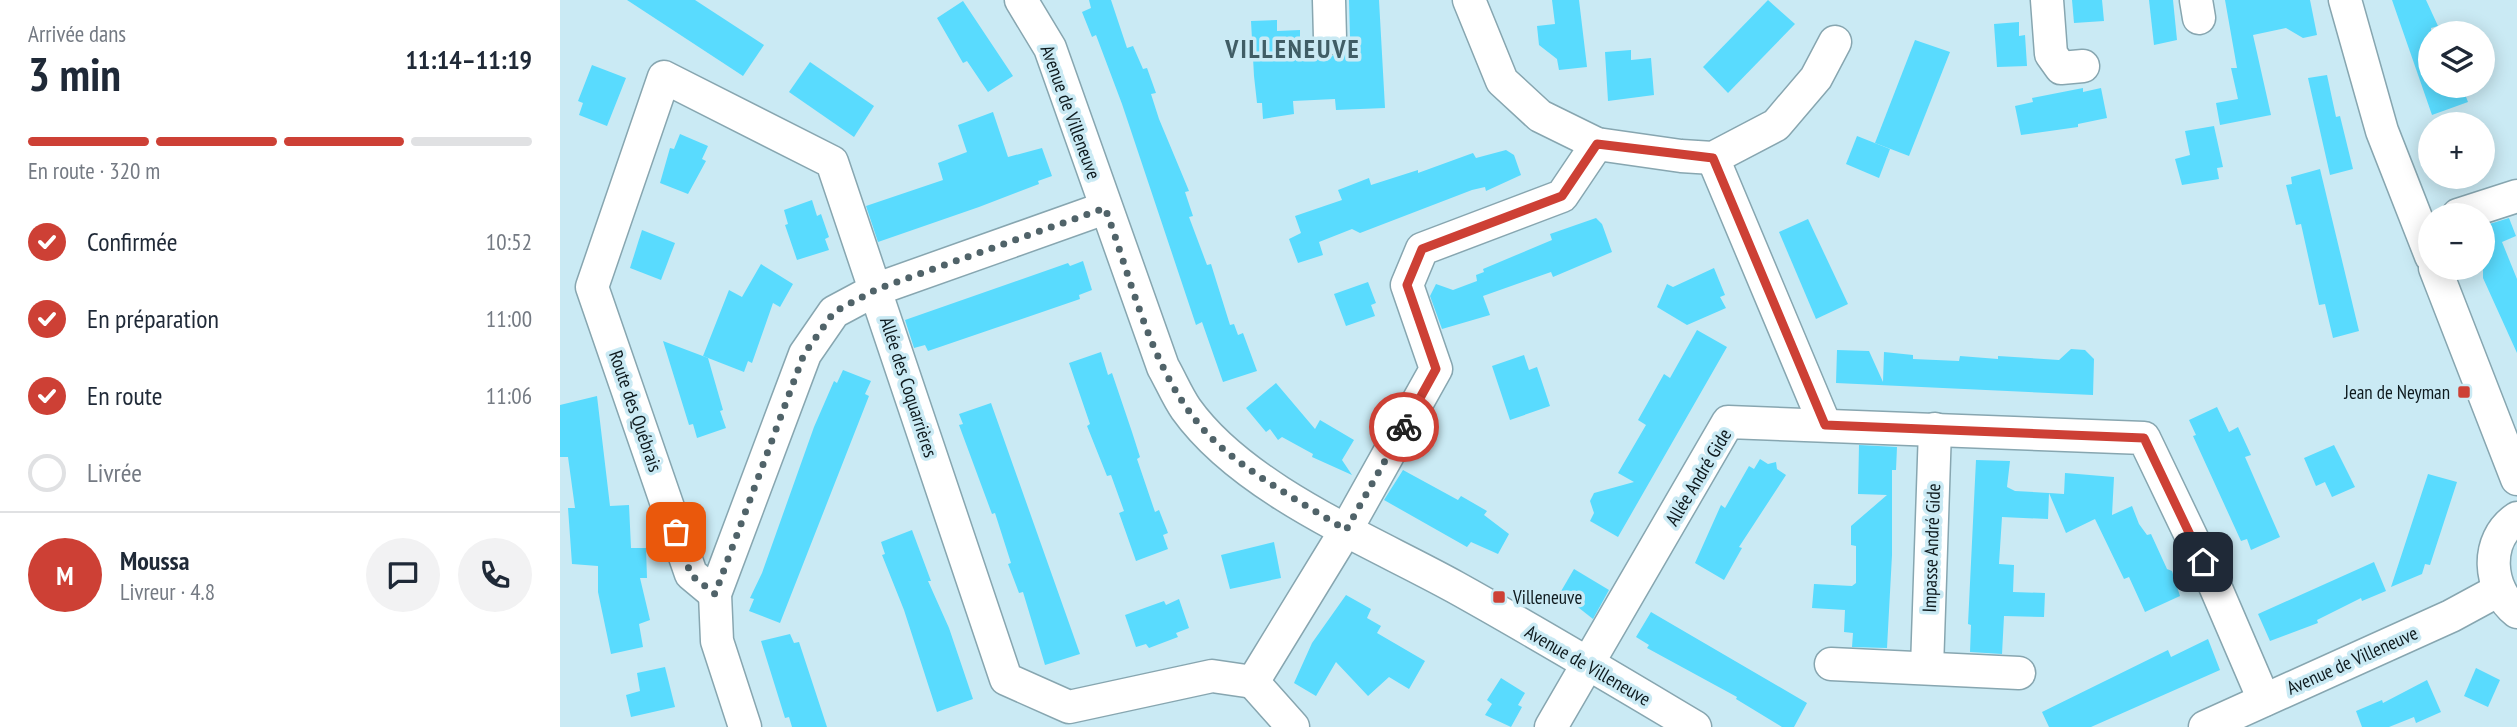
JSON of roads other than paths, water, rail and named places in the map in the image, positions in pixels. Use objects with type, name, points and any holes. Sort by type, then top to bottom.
[{"type":"street","name":"Avenue de Villeneuve","points":[[1021,0],[1050,48],[1163,367],[1186,409],[1219,445],[1253,473],[1346,530],[1455,587],[1695,727]]},
{"type":"street","points":[[1329,0],[1330,38]]},
{"type":"street","points":[[1469,0],[1502,81],[1540,116],[1597,144],[1713,158],[1776,125],[1816,78],[1835,42]]},
{"type":"street","points":[[2047,0],[2051,54],[2061,68],[2083,66]]},
{"type":"street","points":[[2345,0],[2382,131],[2418,215]]},
{"type":"street","name":"Allée des Coquarrières","points":[[593,287],[664,76],[832,162],[877,289],[1006,679],[1069,707],[1212,676],[1253,682]]},
{"type":"street","points":[[1293,727],[1253,682],[1346,530],[1436,369],[1407,285],[1422,249],[1562,196],[1597,144]]},
{"type":"street","points":[[1713,158],[1825,425]]},
{"type":"street","points":[[2495,203],[2517,196]]},
{"type":"street","points":[[745,727],[718,641],[715,594],[804,354],[834,312],[877,289],[1105,208]]},
{"type":"street","points":[[2440,280],[2517,479]]},
{"type":"street","name":"Route des Québrais","points":[[593,287],[691,575],[715,594]]},
{"type":"street","name":"Allée André Gide","points":[[1587,666],[1728,422],[2144,438],[2215,586],[2264,700]]},
{"type":"street","name":"Impasse André Gide","points":[[1927,668],[1935,429]]},
{"type":"street","points":[[2508,601],[2493,572],[2494,553],[2500,535],[2517,518]]},
{"type":"street","name":"Avenue de Villeneuve","points":[[2205,727],[2451,616],[2508,601]]},
{"type":"street","points":[[1832,664],[2019,673]]},
{"type":"street","points":[[1551,727],[1587,666]]},
{"type":"place","name":"Jean de Neyman","points":[[2464,392]]},
{"type":"place","name":"Villeneuve","points":[[1499,597]]},
{"type":"district","name":"VILLENEUVE","points":[[1293,48]]}]
